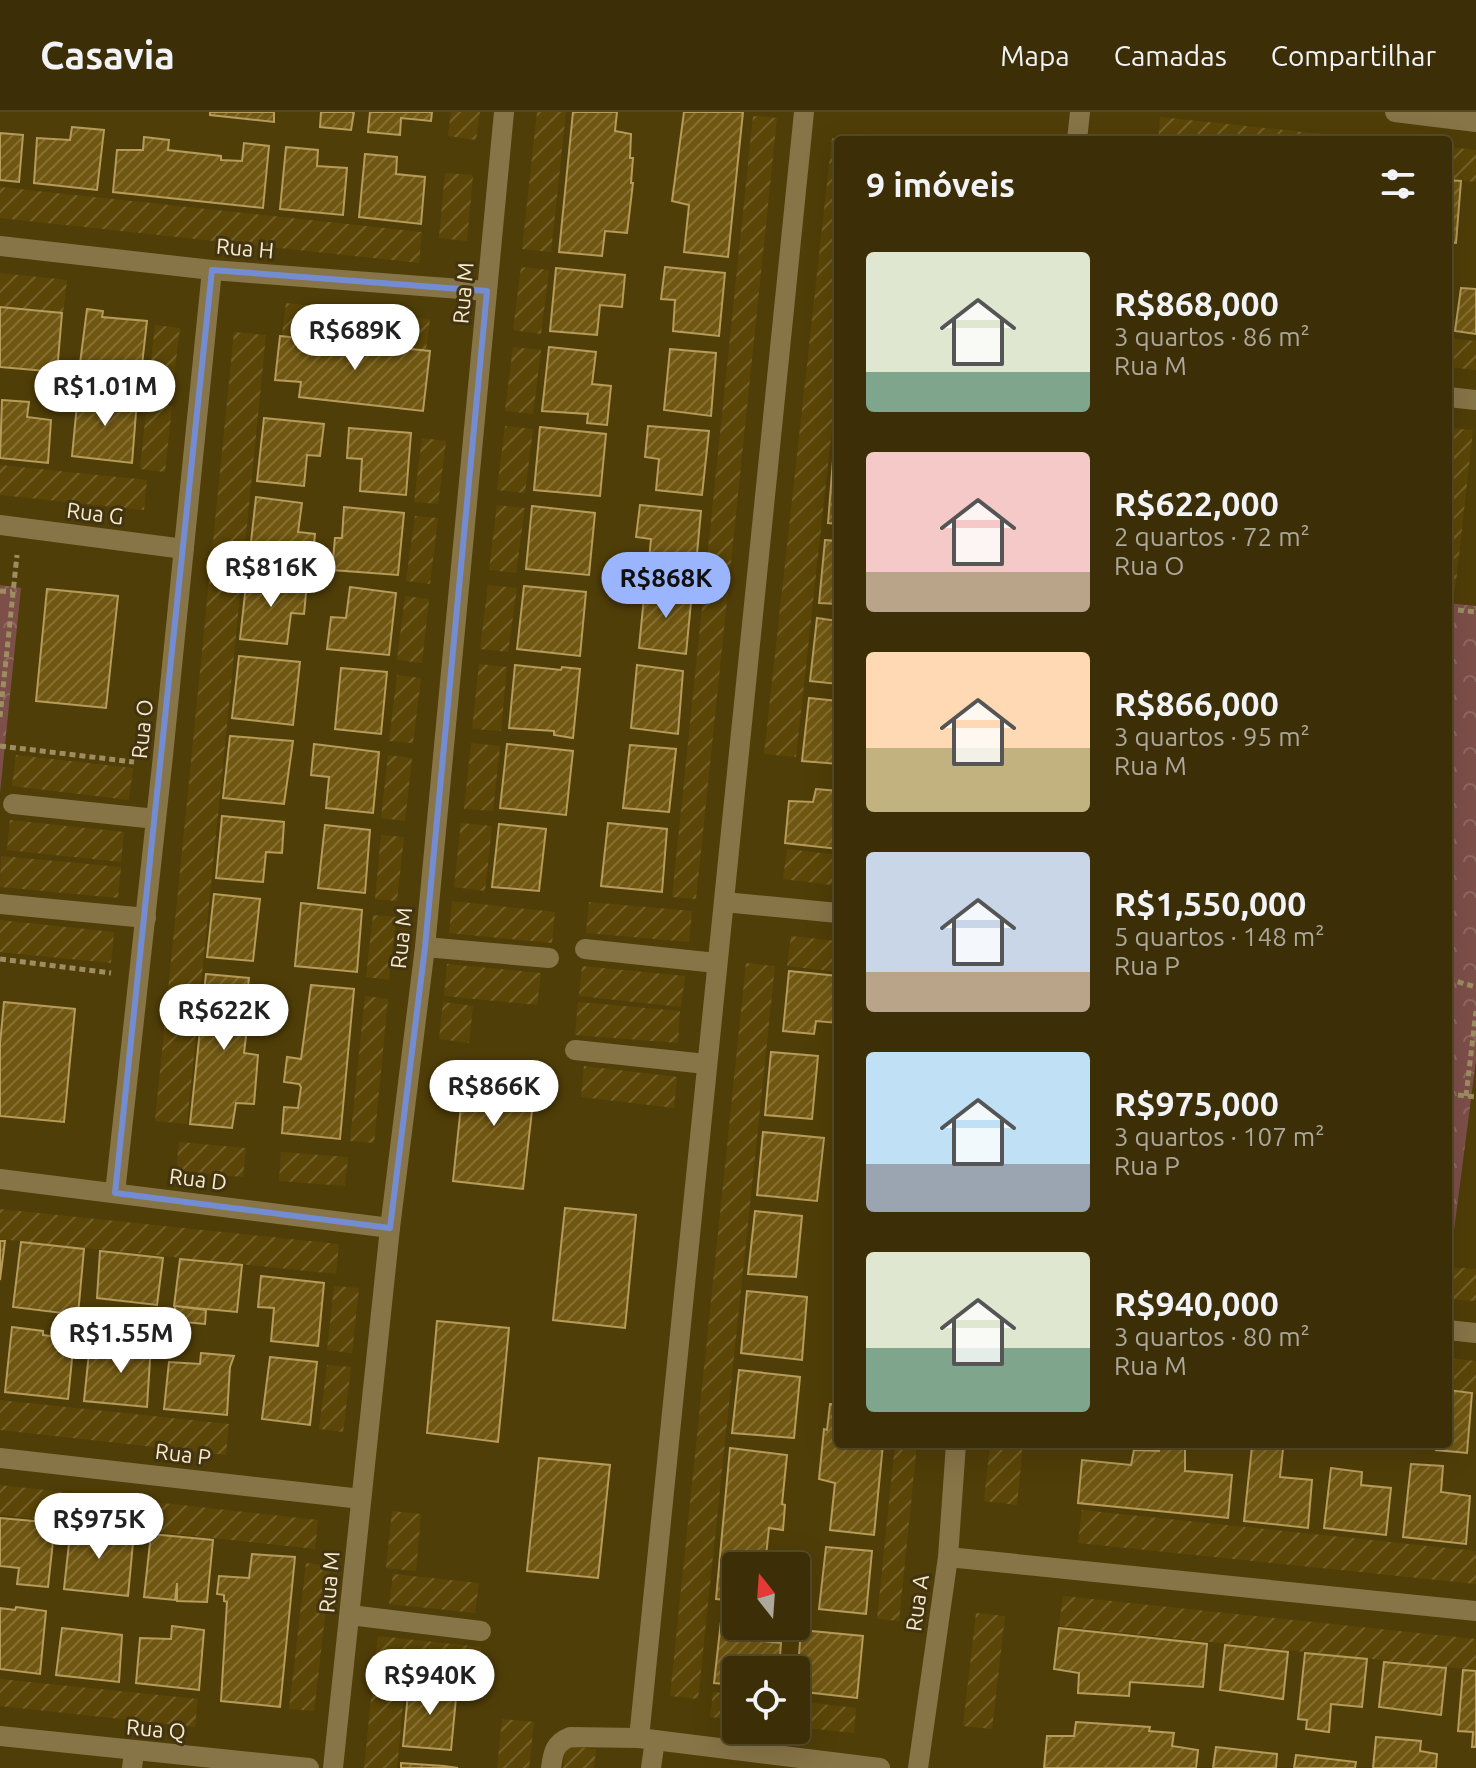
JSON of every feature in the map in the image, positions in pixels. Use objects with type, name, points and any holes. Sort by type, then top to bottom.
[{"type":"street","name":"Rua M","points":[[333,1768],[390,1228],[425,947],[504,112]]},
{"type":"street","points":[[651,1768],[647,1739],[706,1064],[804,112]]},
{"type":"street","points":[[1077,136],[1080,112]]},
{"type":"street","points":[[1395,112],[1476,122]]},
{"type":"street","name":"Rua H","points":[[0,246],[212,270],[487,291]]},
{"type":"street","name":"Rua O","points":[[115,1193],[212,270]]},
{"type":"street","points":[[1452,397],[1476,400]]},
{"type":"street","name":"Rua G","points":[[0,525],[184,549]]},
{"type":"street","points":[[13,804],[156,819]]},
{"type":"street","points":[[724,902],[834,913]]},
{"type":"street","points":[[0,904],[146,918]]},
{"type":"street","points":[[425,947],[549,958]]},
{"type":"street","points":[[585,949],[716,963]]},
{"type":"street","points":[[575,1050],[706,1064]]},
{"type":"street","name":"Rua D","points":[[0,1179],[390,1228]]},
{"type":"street","points":[[1452,1330],[1476,1333]]},
{"type":"street","name":"Rua A","points":[[918,1768],[948,1557],[956,1448]]},
{"type":"street","name":"Rua P","points":[[0,1458],[361,1499]]},
{"type":"street","points":[[948,1557],[1476,1611]]},
{"type":"street","points":[[350,1615],[481,1631]]},
{"type":"street","name":"Rua Q","points":[[0,1736],[133,1760],[309,1768]]},
{"type":"street","points":[[551,1768],[560,1741],[570,1737],[647,1739],[880,1768]]},
{"type":"path","points":[[0,717],[12,592],[22,528]]},
{"type":"path","points":[[0,591],[12,592]]},
{"type":"path","points":[[1452,609],[1476,612]]},
{"type":"path","points":[[0,746],[162,765]]},
{"type":"path","points":[[0,959],[140,976]]},
{"type":"path","points":[[1452,980],[1476,987]]},
{"type":"path","points":[[1466,1096],[1476,1011]]},
{"type":"path","points":[[1452,1094],[1476,1097]]},
{"type":"highlighted area","points":[[212,270],[487,291],[425,947],[390,1228],[115,1193]]},
{"type":"shaded area","points":[[451,112],[480,112],[476,140],[448,136]]},
{"type":"shaded area","points":[[537,112],[566,112],[551,252],[522,249]]},
{"type":"shaded area","points":[[753,116],[777,118],[696,899],[672,897]]},
{"type":"shaded area","points":[[1160,117],[1340,136],[1158,136]]},
{"type":"shaded area","points":[[834,138],[834,410],[796,757],[764,754]]},
{"type":"shaded area","points":[[1452,147],[1476,150],[1476,182],[1452,179]]},
{"type":"shaded area","points":[[445,173],[473,175],[467,241],[439,238]]},
{"type":"shaded area","points":[[0,187],[422,232],[419,263],[0,218]]},
{"type":"shaded area","points":[[521,267],[549,270],[541,334],[513,330]]},
{"type":"shaded area","points":[[0,273],[67,280],[63,313],[0,306]]},
{"type":"shaded area","points":[[286,303],[430,319],[426,351],[282,335]]},
{"type":"shaded area","points":[[155,325],[180,328],[172,392],[148,389]]},
{"type":"shaded area","points":[[234,332],[266,335],[187,1124],[155,1121]]},
{"type":"shaded area","points":[[1452,338],[1476,341],[1476,370],[1452,367]]},
{"type":"shaded area","points":[[513,347],[541,350],[533,414],[505,411]]},
{"type":"shaded area","points":[[147,403],[172,406],[165,472],[140,469]]},
{"type":"shaded area","points":[[505,426],[533,429],[525,493],[497,490]]},
{"type":"shaded area","points":[[1452,428],[1473,430],[1455,591],[1452,591]]},
{"type":"shaded area","points":[[422,438],[446,441],[438,504],[414,502]]},
{"type":"shaded area","points":[[0,465],[147,480],[144,510],[0,495]]},
{"type":"shaded area","points":[[497,505],[525,508],[516,573],[489,570]]},
{"type":"shaded area","points":[[415,516],[438,518],[430,584],[406,581]]},
{"type":"shaded area","points":[[488,585],[517,588],[508,652],[480,649]]},
{"type":"shaded area","points":[[405,596],[429,599],[422,663],[397,660]]},
{"type":"shaded area","points":[[479,664],[507,667],[501,731],[472,729]]},
{"type":"shaded area","points":[[397,675],[421,678],[413,743],[389,741]]},
{"type":"shaded area","points":[[471,743],[500,746],[493,811],[464,809]]},
{"type":"shaded area","points":[[16,755],[133,768],[129,800],[12,786]]},
{"type":"shaded area","points":[[388,755],[412,758],[405,821],[381,818]]},
{"type":"shaded area","points":[[10,820],[124,832],[121,862],[7,850]]},
{"type":"shaded area","points":[[461,823],[492,826],[485,891],[454,887]]},
{"type":"shaded area","points":[[381,835],[404,837],[397,901],[375,899]]},
{"type":"shaded area","points":[[787,849],[834,855],[834,885],[783,879]]},
{"type":"shaded area","points":[[1,856],[121,867],[118,898],[0,887]]},
{"type":"shaded area","points":[[452,901],[555,912],[552,943],[449,933]]},
{"type":"shaded area","points":[[589,902],[692,911],[689,942],[586,933]]},
{"type":"shaded area","points":[[373,915],[396,917],[389,980],[366,977]]},
{"type":"shaded area","points":[[0,920],[114,932],[111,963],[0,952]]},
{"type":"shaded area","points":[[791,936],[834,941],[834,972],[787,966]]},
{"type":"shaded area","points":[[746,963],[775,966],[698,1699],[670,1696]]},
{"type":"shaded area","points":[[447,964],[541,973],[537,1005],[444,996]]},
{"type":"shaded area","points":[[582,966],[685,976],[681,1007],[579,996]]},
{"type":"shaded area","points":[[365,996],[388,999],[374,1143],[350,1141]]},
{"type":"shaded area","points":[[443,1002],[473,1006],[469,1043],[439,1039]]},
{"type":"shaded area","points":[[578,1002],[680,1011],[678,1043],[575,1035]]},
{"type":"shaded area","points":[[584,1066],[677,1077],[674,1108],[581,1097]]},
{"type":"shaded area","points":[[179,1142],[246,1148],[243,1177],[176,1171]]},
{"type":"shaded area","points":[[281,1152],[348,1157],[345,1186],[279,1181]]},
{"type":"shaded area","points":[[0,1209],[339,1244],[336,1274],[0,1239]]},
{"type":"shaded area","points":[[1452,1267],[1476,1269],[1476,1301],[1452,1299]]},
{"type":"shaded area","points":[[334,1286],[359,1288],[352,1353],[327,1350]]},
{"type":"shaded area","points":[[1452,1358],[1476,1361],[1476,1394],[1452,1391]]},
{"type":"shaded area","points":[[327,1365],[351,1367],[343,1432],[319,1429]]},
{"type":"shaded area","points":[[0,1400],[229,1424],[226,1455],[0,1430]]},
{"type":"shaded area","points":[[895,1448],[917,1448],[899,1621],[877,1619]]},
{"type":"shaded area","points":[[990,1448],[1023,1448],[1017,1505],[984,1501]]},
{"type":"shaded area","points":[[0,1485],[318,1520],[315,1549],[0,1515]]},
{"type":"shaded area","points":[[1082,1510],[1476,1551],[1476,1584],[1078,1543]]},
{"type":"shaded area","points":[[392,1511],[421,1514],[416,1571],[386,1568]]},
{"type":"shaded area","points":[[306,1563],[331,1566],[314,1711],[289,1709]]},
{"type":"shaded area","points":[[393,1574],[479,1583],[475,1613],[389,1604]]},
{"type":"shaded area","points":[[1063,1596],[1476,1639],[1476,1670],[1059,1626]]},
{"type":"shaded area","points":[[976,1613],[1005,1616],[992,1729],[963,1726]]},
{"type":"shaded area","points":[[378,1636],[481,1647],[477,1680],[374,1668]]},
{"type":"shaded area","points":[[0,1679],[198,1699],[195,1727],[0,1706]]},
{"type":"shaded area","points":[[373,1680],[405,1683],[397,1768],[364,1768]]},
{"type":"shaded area","points":[[713,1692],[722,1693],[722,1718],[710,1717]]},
{"type":"shaded area","points":[[810,1703],[856,1708],[854,1733],[810,1728]]},
{"type":"shaded area","points":[[502,1719],[534,1722],[529,1768],[497,1768]]},
{"type":"shaded area","points":[[566,1746],[596,1749],[594,1768],[563,1768]]},
{"type":"green space","points":[[0,585],[21,588],[0,793]]},
{"type":"green space","points":[[1452,603],[1476,606],[1476,1060],[1452,1246]]},
{"type":"building","points":[[210,112],[274,112],[274,122],[210,115]]},
{"type":"building","points":[[321,112],[354,112],[351,130],[320,127]]},
{"type":"building","points":[[370,112],[432,112],[431,121],[401,118],[400,135],[368,132]]},
{"type":"building","points":[[573,112],[617,112],[615,131],[631,134],[633,183],[627,233],[605,231],[602,256],[559,252]]},
{"type":"building","points":[[684,112],[743,112],[728,257],[684,252],[689,205],[672,201]]},
{"type":"building","points":[[72,127],[104,130],[97,190],[34,183],[37,138],[70,140]]},
{"type":"building","points":[[0,133],[23,135],[19,182],[0,180]]},
{"type":"building","points":[[144,137],[169,140],[168,150],[221,156],[221,160],[242,161],[244,143],[269,146],[263,208],[113,192],[117,150],[143,150]]},
{"type":"building","points":[[286,147],[318,150],[317,166],[347,168],[343,215],[280,209]]},
{"type":"building","points":[[365,154],[397,157],[396,174],[425,177],[421,224],[359,217]]},
{"type":"building","points":[[1452,180],[1461,181],[1456,243],[1452,242]]},
{"type":"building","points":[[665,267],[725,273],[719,336],[673,331],[675,300],[661,299]]},
{"type":"building","points":[[556,268],[625,275],[622,307],[600,305],[597,335],[550,331]]},
{"type":"building","points":[[1461,288],[1476,289],[1476,334],[1455,331]]},
{"type":"building","points":[[0,307],[62,313],[57,372],[0,367]]},
{"type":"building","points":[[87,309],[103,311],[102,317],[147,321],[140,382],[78,379]]},
{"type":"building","points":[[280,336],[430,351],[423,411],[299,397],[301,382],[275,380]]},
{"type":"building","points":[[549,347],[596,352],[592,384],[611,386],[607,425],[587,423],[588,414],[542,411]]},
{"type":"building","points":[[670,349],[716,353],[711,416],[664,410]]},
{"type":"building","points":[[78,394],[137,400],[132,463],[72,456]]},
{"type":"building","points":[[2,400],[29,402],[27,417],[51,420],[48,463],[0,458]]},
{"type":"building","points":[[264,418],[324,424],[320,456],[307,455],[304,486],[257,481]]},
{"type":"building","points":[[648,426],[709,431],[702,495],[656,490],[659,459],[645,457]]},
{"type":"building","points":[[540,427],[606,434],[600,496],[534,490]]},
{"type":"building","points":[[349,428],[411,433],[406,495],[360,491],[362,459],[347,458]]},
{"type":"building","points":[[833,460],[834,524],[828,523]]},
{"type":"building","points":[[256,497],[302,503],[298,532],[315,534],[312,566],[249,560]]},
{"type":"building","points":[[640,505],[701,511],[695,575],[648,570],[651,539],[636,537]]},
{"type":"building","points":[[532,506],[595,513],[589,575],[526,569]]},
{"type":"building","points":[[344,507],[404,513],[398,575],[332,570],[335,538],[342,538]]},
{"type":"building","points":[[825,540],[834,541],[834,604],[819,603]]},
{"type":"building","points":[[247,576],[307,583],[304,614],[291,613],[287,644],[240,639]]},
{"type":"building","points":[[524,586],[586,592],[580,656],[517,649]]},
{"type":"building","points":[[350,587],[396,593],[389,655],[327,649],[331,617],[346,618]]},
{"type":"building","points":[[645,587],[692,592],[686,654],[639,648]]},
{"type":"building","points":[[47,589],[118,596],[106,708],[36,701]]},
{"type":"building","points":[[817,618],[834,620],[834,684],[810,681]]},
{"type":"building","points":[[239,656],[300,662],[293,725],[232,718]]},
{"type":"building","points":[[515,665],[580,669],[573,738],[554,735],[554,731],[509,728]]},
{"type":"building","points":[[637,665],[683,671],[678,734],[631,728]]},
{"type":"building","points":[[341,668],[387,672],[381,734],[335,729]]},
{"type":"building","points":[[809,698],[834,701],[834,764],[802,761]]},
{"type":"building","points":[[230,736],[293,741],[284,804],[223,798]]},
{"type":"building","points":[[314,744],[379,752],[373,813],[326,808],[329,777],[311,775]]},
{"type":"building","points":[[507,744],[573,751],[566,815],[500,808]]},
{"type":"building","points":[[630,745],[676,749],[669,812],[623,808]]},
{"type":"building","points":[[816,789],[834,791],[834,849],[785,843],[789,801],[813,802]]},
{"type":"building","points":[[222,816],[284,822],[282,853],[266,852],[263,882],[216,878]]},
{"type":"building","points":[[608,823],[667,829],[662,892],[601,886]]},
{"type":"building","points":[[499,824],[546,829],[539,891],[492,887]]},
{"type":"building","points":[[325,825],[370,830],[365,893],[318,888]]},
{"type":"building","points":[[214,894],[260,899],[253,961],[207,957]]},
{"type":"building","points":[[301,903],[362,910],[357,972],[295,966]]},
{"type":"building","points":[[789,971],[834,976],[834,1023],[816,1021],[814,1034],[783,1031]]},
{"type":"building","points":[[206,974],[249,978],[246,1003],[260,1005],[259,1030],[247,1029],[244,1053],[258,1055],[254,1104],[236,1103],[232,1128],[190,1124]]},
{"type":"building","points":[[311,985],[354,989],[340,1139],[282,1133],[284,1107],[298,1108],[301,1087],[284,1082],[287,1057],[301,1059]]},
{"type":"building","points":[[4,1002],[75,1009],[64,1122],[0,1116],[0,1044]]},
{"type":"building","points":[[771,1052],[818,1056],[812,1119],[765,1115]]},
{"type":"building","points":[[465,1068],[536,1076],[523,1189],[453,1181]]},
{"type":"building","points":[[763,1132],[824,1138],[817,1201],[757,1195]]},
{"type":"building","points":[[565,1208],[636,1215],[625,1328],[553,1320]]},
{"type":"building","points":[[755,1211],[802,1216],[796,1277],[748,1274]]},
{"type":"building","points":[[0,1241],[5,1241],[0,1280]]},
{"type":"building","points":[[21,1242],[84,1249],[78,1315],[13,1307]]},
{"type":"building","points":[[100,1251],[163,1258],[157,1305],[97,1298]]},
{"type":"building","points":[[180,1259],[242,1265],[237,1312],[174,1306]]},
{"type":"building","points":[[261,1276],[324,1283],[318,1346],[271,1341],[274,1308],[258,1307]]},
{"type":"building","points":[[747,1291],[807,1297],[802,1360],[741,1353]]},
{"type":"building","points":[[175,1306],[206,1310],[205,1324],[174,1321]]},
{"type":"building","points":[[437,1321],[509,1328],[498,1442],[427,1433]]},
{"type":"building","points":[[12,1327],[74,1339],[68,1399],[5,1392]]},
{"type":"building","points":[[123,1337],[155,1340],[150,1360],[147,1407],[84,1401],[89,1353],[121,1357]]},
{"type":"building","points":[[201,1353],[234,1356],[230,1367],[227,1415],[164,1409],[169,1362],[200,1364]]},
{"type":"building","points":[[270,1357],[317,1362],[310,1425],[262,1419]]},
{"type":"building","points":[[739,1370],[800,1377],[794,1438],[732,1433]]},
{"type":"building","points":[[1452,1390],[1472,1393],[1467,1453],[1436,1450],[1452,1448]]},
{"type":"building","points":[[830,1404],[834,1404],[834,1448],[883,1448],[874,1535],[830,1530],[835,1483],[819,1479],[824,1429],[827,1430]]},
{"type":"building","points":[[730,1448],[787,1455],[783,1530],[769,1528],[766,1552],[722,1552],[722,1600],[716,1599]]},
{"type":"building","points":[[1159,1448],[1185,1448],[1185,1471],[1232,1475],[1228,1518],[1078,1503],[1082,1460],[1131,1465],[1134,1450],[1159,1451]]},
{"type":"building","points":[[1252,1448],[1283,1449],[1280,1477],[1312,1480],[1308,1528],[1244,1521]]},
{"type":"building","points":[[539,1458],[610,1465],[598,1578],[527,1571]]},
{"type":"building","points":[[1411,1464],[1443,1466],[1441,1492],[1470,1496],[1466,1544],[1403,1537]]},
{"type":"building","points":[[1331,1468],[1362,1472],[1361,1485],[1391,1488],[1386,1535],[1324,1528]]},
{"type":"building","points":[[0,1518],[55,1523],[48,1587],[17,1584],[19,1568],[0,1566]]},
{"type":"building","points":[[71,1525],[134,1532],[128,1596],[64,1589]]},
{"type":"building","points":[[151,1534],[213,1540],[207,1602],[177,1601],[177,1583],[175,1600],[144,1597]]},
{"type":"building","points":[[826,1547],[872,1551],[866,1614],[819,1609]]},
{"type":"building","points":[[252,1554],[295,1557],[280,1707],[221,1701],[227,1602],[224,1595],[217,1594],[219,1576],[249,1578]]},
{"type":"building","points":[[16,1607],[46,1611],[40,1674],[0,1669],[0,1608],[15,1610]]},
{"type":"building","points":[[721,1621],[722,1640],[781,1643],[780,1656],[722,1656],[722,1684],[714,1683]]},
{"type":"building","points":[[172,1626],[204,1630],[199,1690],[136,1683],[140,1638],[171,1639]]},
{"type":"building","points":[[62,1628],[122,1635],[119,1682],[56,1675]]},
{"type":"building","points":[[1059,1628],[1207,1644],[1203,1687],[1130,1682],[1129,1696],[1078,1693],[1079,1673],[1054,1669]]},
{"type":"building","points":[[810,1631],[863,1636],[857,1698],[810,1693],[810,1656],[799,1656],[800,1640],[810,1640]]},
{"type":"building","points":[[1225,1645],[1288,1652],[1283,1699],[1220,1690]]},
{"type":"building","points":[[1305,1653],[1367,1659],[1362,1707],[1331,1704],[1329,1732],[1306,1729],[1307,1720],[1298,1719]]},
{"type":"building","points":[[1384,1662],[1446,1668],[1441,1715],[1379,1707]]},
{"type":"building","points":[[1463,1670],[1476,1671],[1476,1747],[1472,1747],[1473,1732],[1458,1731]]},
{"type":"building","points":[[409,1683],[457,1688],[451,1750],[403,1746]]},
{"type":"building","points":[[1076,1722],[1150,1727],[1149,1731],[1174,1733],[1172,1746],[1198,1750],[1196,1768],[1044,1768],[1047,1736],[1074,1736]]},
{"type":"building","points":[[1376,1737],[1421,1741],[1420,1751],[1437,1754],[1436,1768],[1373,1768]]},
{"type":"building","points":[[1216,1747],[1277,1754],[1276,1768],[1213,1768]]},
{"type":"building","points":[[1296,1755],[1356,1762],[1355,1768],[1294,1768]]},
{"type":"building","points":[[401,1763],[444,1766],[458,1768],[401,1768]]}]
